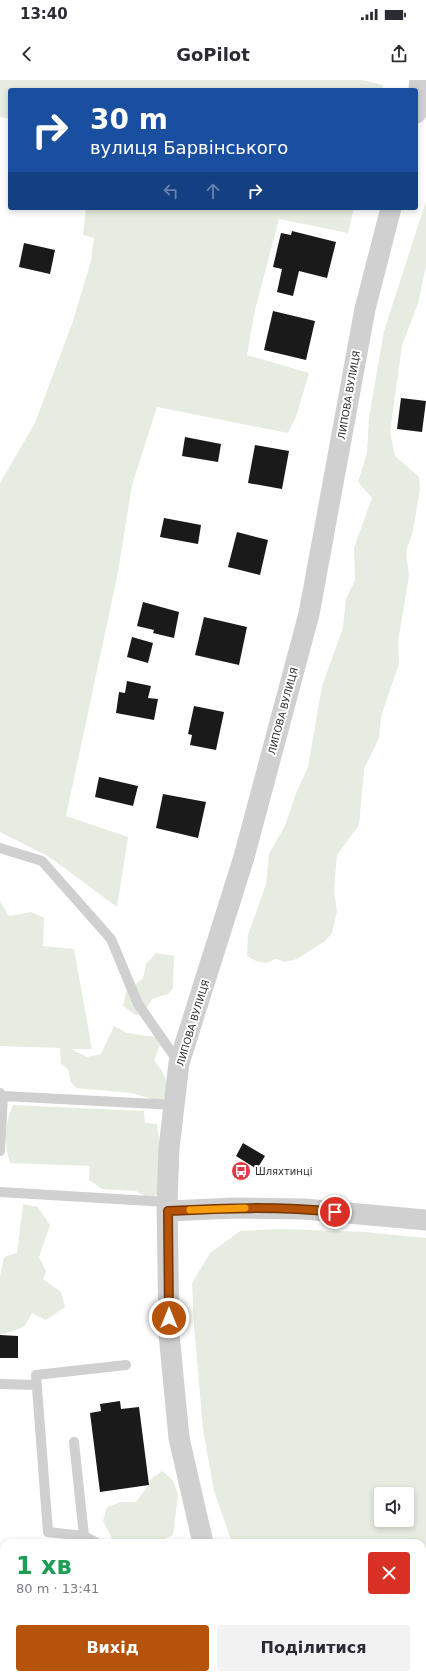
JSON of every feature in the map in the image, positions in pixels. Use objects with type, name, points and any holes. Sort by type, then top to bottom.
[{"type":"street","points":[[420,80],[420,109]]},
{"type":"street","name":"ЛИПОВА ВУЛИЦЯ","points":[[202,1539],[179,1438],[169,1334],[169,1148],[179,1064],[244,857],[309,614],[365,309],[390,210]]},
{"type":"street","points":[[168,1206],[304,1209],[426,1220]]},
{"type":"lane","points":[[0,848],[42,861],[111,939],[138,1004],[179,1064]]},
{"type":"lane","points":[[0,1151],[1,1094],[175,1105]]},
{"type":"lane","points":[[0,1192],[168,1206]]},
{"type":"lane","points":[[90,1539],[84,1536],[48,1532],[36,1375],[126,1366]]},
{"type":"lane","points":[[0,1384],[37,1385]]},
{"type":"lane","points":[[74,1442],[84,1536]]},
{"type":"shaded area","points":[[0,80],[362,80],[383,85],[382,88],[8,88],[8,119],[0,117]]},
{"type":"shaded area","points":[[426,201],[426,266],[418,304],[402,345],[390,433],[395,456],[419,477],[420,489],[413,531],[406,552],[409,576],[398,641],[399,664],[381,716],[379,738],[364,769],[359,825],[337,855],[334,890],[337,912],[332,933],[325,941],[297,959],[286,962],[276,959],[266,963],[256,961],[247,956],[248,935],[266,884],[269,854],[285,826],[295,796],[308,767],[322,686],[343,628],[346,599],[355,580],[354,548],[372,498],[358,482],[367,453],[369,417],[384,331]]},
{"type":"shaded area","points":[[86,210],[354,210],[348,233],[279,219],[255,310],[247,355],[309,373],[296,417],[288,433],[157,407],[132,485],[118,572],[66,816],[128,837],[117,907],[48,856],[0,832],[0,483],[35,423],[73,321],[91,261],[94,238],[83,235]]},
{"type":"shaded area","points":[[0,901],[9,916],[31,912],[44,918],[43,946],[74,949],[92,1049],[71,1049],[87,1057],[101,1054],[114,1026],[127,1033],[156,1037],[160,1045],[154,1060],[166,1080],[166,1090],[162,1102],[132,1093],[77,1088],[71,1083],[68,1069],[61,1064],[60,1049],[62,1048],[0,1046]]},
{"type":"shaded area","points":[[156,953],[174,956],[173,988],[168,994],[152,999],[144,1012],[136,1015],[123,1006],[126,992],[143,978],[146,964]]},
{"type":"shaded area","points":[[13,1105],[144,1111],[145,1123],[157,1124],[162,1162],[159,1190],[154,1198],[146,1197],[136,1191],[102,1189],[89,1180],[90,1166],[10,1163],[6,1134],[8,1119]]},
{"type":"shaded area","points":[[23,1204],[38,1207],[50,1225],[39,1257],[46,1271],[43,1279],[61,1292],[65,1307],[46,1320],[32,1313],[24,1327],[0,1335],[0,1276],[4,1257],[17,1253]]},
{"type":"shaded area","points":[[280,1229],[365,1232],[426,1238],[426,1539],[231,1539],[214,1491],[203,1429],[194,1326],[192,1283],[210,1253],[240,1231]]},
{"type":"shaded area","points":[[162,1471],[173,1480],[178,1495],[173,1535],[165,1539],[112,1539],[103,1521],[107,1507],[121,1502],[136,1502],[149,1485],[150,1480]]},
{"type":"building","points":[[292,231],[336,242],[327,278],[299,271],[293,296],[277,292],[282,269],[273,267],[281,233],[291,235]]},
{"type":"building","points":[[24,243],[55,250],[50,274],[19,267]]},
{"type":"building","points":[[273,311],[315,321],[306,360],[264,350]]},
{"type":"building","points":[[401,398],[426,401],[422,432],[397,429]]},
{"type":"building","points":[[185,437],[221,444],[218,462],[182,456]]},
{"type":"building","points":[[255,445],[289,451],[282,489],[248,483]]},
{"type":"building","points":[[164,518],[201,525],[198,544],[160,537]]},
{"type":"building","points":[[237,532],[268,540],[260,575],[228,567]]},
{"type":"building","points":[[143,602],[179,612],[174,638],[153,633],[154,630],[137,626]]},
{"type":"building","points":[[204,617],[247,627],[239,665],[195,655]]},
{"type":"building","points":[[132,637],[153,643],[148,663],[127,657]]},
{"type":"building","points":[[127,681],[151,686],[148,698],[158,699],[154,720],[116,713],[119,692],[125,693]]},
{"type":"building","points":[[194,706],[224,712],[216,750],[190,745],[192,735],[188,734]]},
{"type":"building","points":[[99,777],[138,786],[133,806],[95,797]]},
{"type":"building","points":[[163,794],[206,802],[198,838],[156,828]]},
{"type":"building","points":[[243,1143],[265,1156],[257,1169],[236,1156]]},
{"type":"building","points":[[0,1335],[18,1336],[18,1358],[0,1358]]},
{"type":"building","points":[[120,1401],[121,1409],[139,1407],[149,1485],[100,1492],[90,1413],[101,1411],[100,1404]]},
{"type":"slow traffic","points":[[190,1210],[245,1208]]},
{"type":"place","name":"Шляхтинці","points":[[241,1171]]},
{"type":"route","points":[[169,1318],[168,1211],[236,1208],[304,1209],[335,1212]]}]
